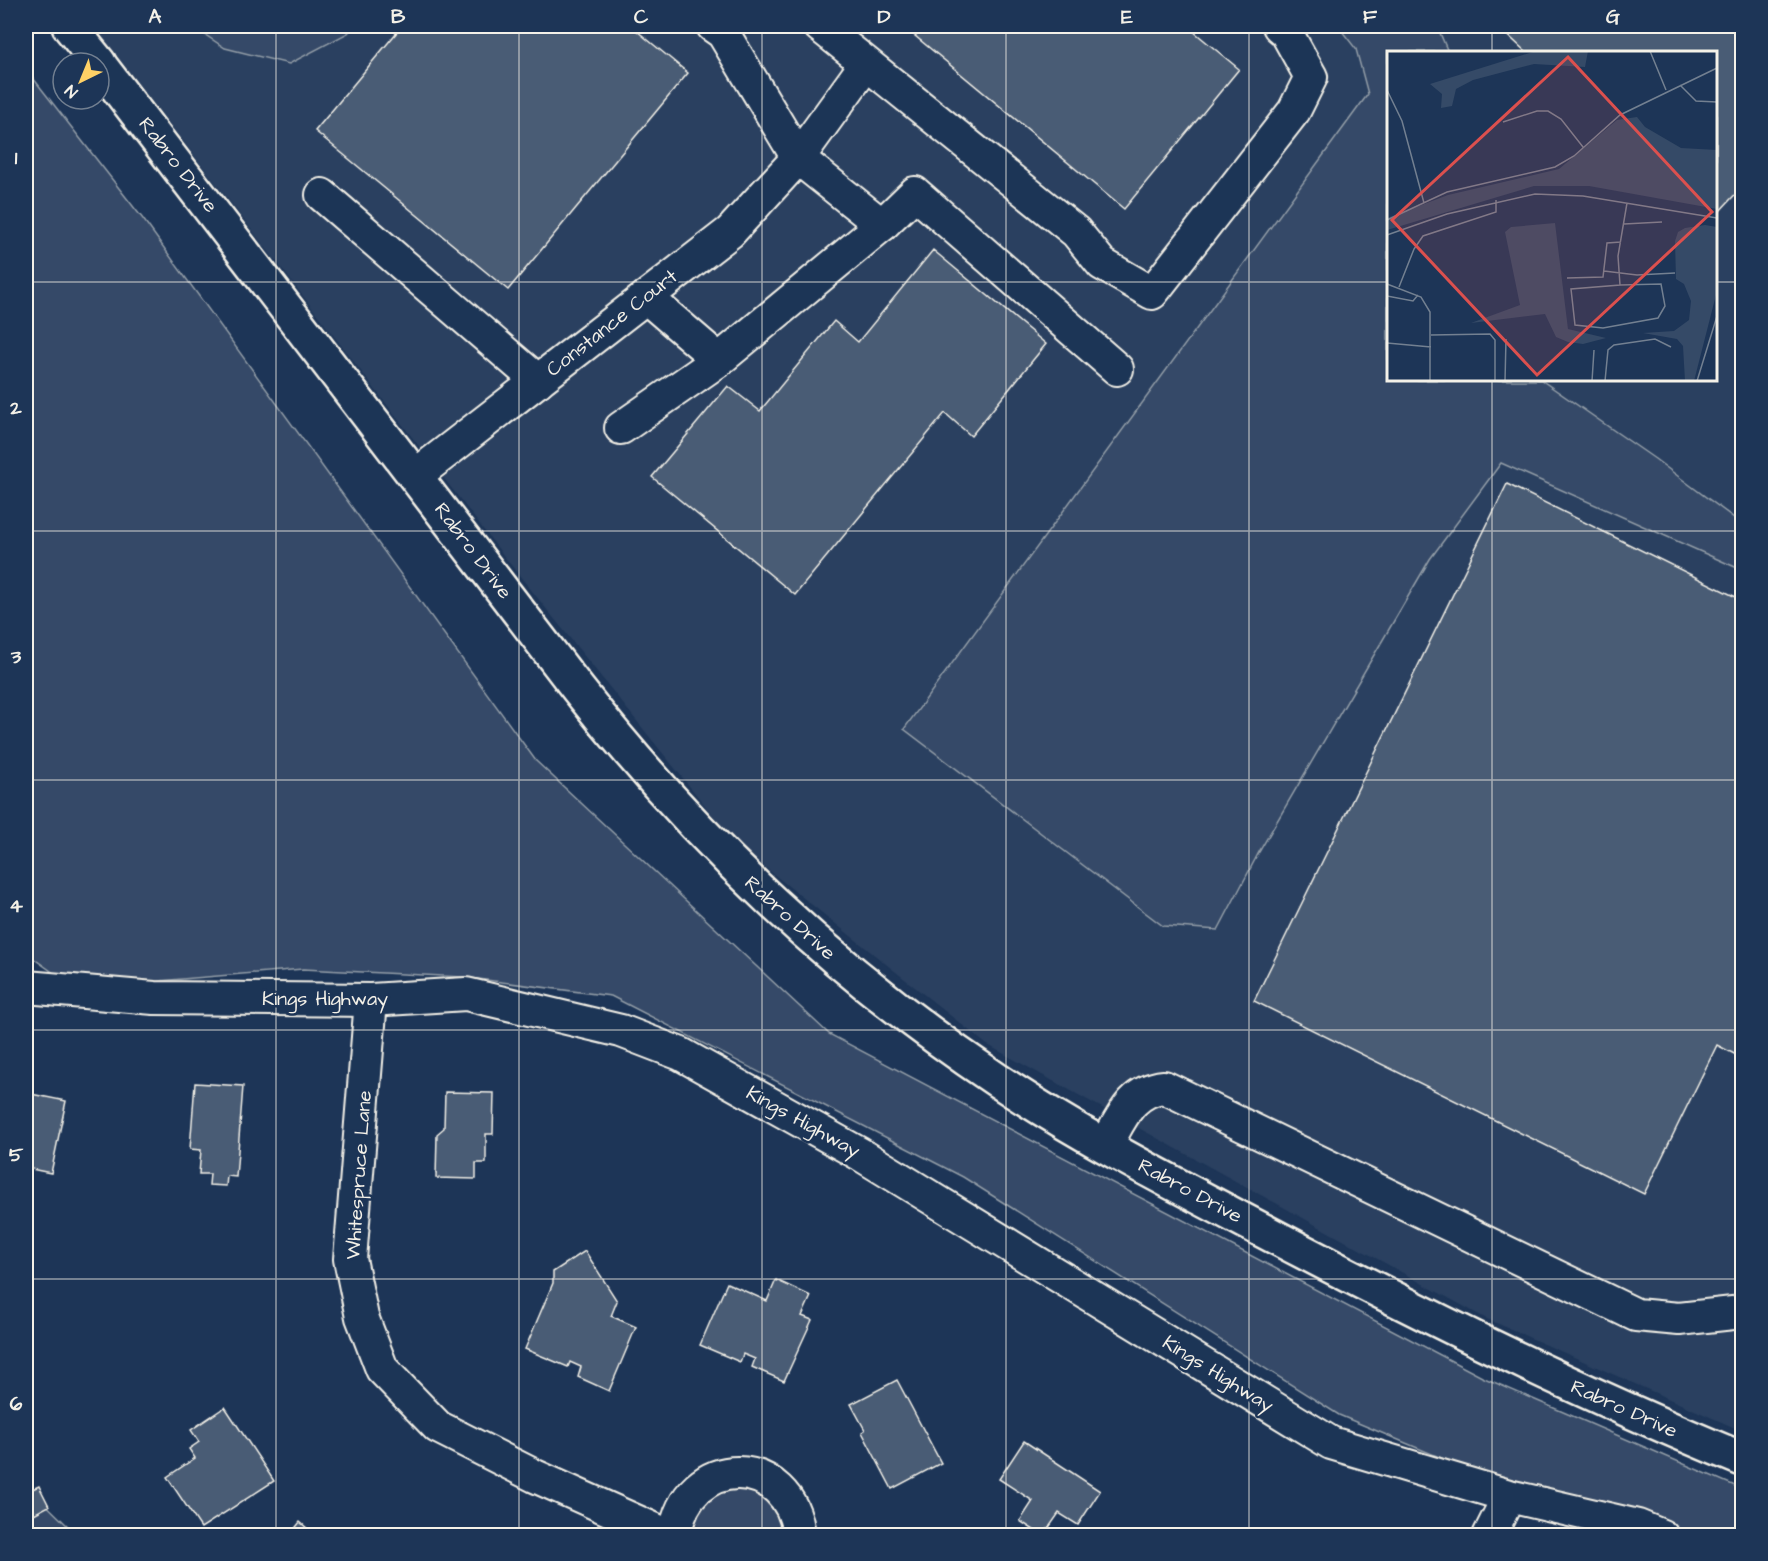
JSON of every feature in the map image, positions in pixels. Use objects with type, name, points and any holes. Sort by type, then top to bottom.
[{"type":"main road","name":"Rabro Drive","points":[[69,26],[89,51]]},
{"type":"main road","name":"Rabro Drive","points":[[111,79],[613,733],[681,814],[794,923],[907,1016],[999,1082],[1170,1182],[1442,1325],[1630,1413],[1743,1459]]},
{"type":"street","points":[[713,26],[723,33],[798,158],[882,225]]},
{"type":"street","points":[[820,26],[1076,232],[1102,264],[1152,293],[1294,111],[1311,77],[1286,32],[1279,26]]},
{"type":"street","name":"Constance Court","points":[[416,476],[730,232],[798,158],[866,64]]},
{"type":"street","points":[[621,428],[719,360],[882,225],[915,193],[1117,369]]},
{"type":"street","points":[[322,195],[538,381]]},
{"type":"street","points":[[646,297],[719,360]]},
{"type":"street","name":"Kings Highway","points":[[26,987],[154,998],[371,1000],[466,994],[621,1031],[681,1054],[860,1154],[1331,1443],[1509,1496],[1638,1526],[1662,1536]]},
{"type":"street","name":"Whitespruce Lane","points":[[371,1000],[350,1259],[362,1317],[382,1369],[438,1427],[535,1476],[669,1536]]},
{"type":"street","points":[[1106,1145],[1129,1103],[1152,1088],[1164,1087],[1636,1315],[1679,1320],[1743,1312]]},
{"type":"street","points":[[675,1536],[678,1518],[686,1500],[700,1485],[718,1475],[738,1472],[758,1476],[776,1486],[789,1501],[798,1519],[799,1536]]},
{"type":"street","points":[[1489,1536],[1509,1496]]},
{"type":"shaded area","points":[[94,26],[1742,26],[1742,1431],[1485,1318],[986,1044],[736,844],[507,560]]},
{"type":"shaded area","points":[[192,26],[354,26],[348,33],[289,64],[225,48]]},
{"type":"shaded area","points":[[1338,26],[1437,26],[1448,51],[1387,51],[1387,381],[1542,381],[1655,459],[1742,524],[1742,570],[1501,463],[1430,559],[1259,852],[1218,930],[1163,926],[904,729],[1368,94],[1356,49]]},
{"type":"shaded area","points":[[26,69],[51,101],[51,111],[59,111],[143,219],[536,761],[829,1034],[1482,1377],[1742,1489],[1742,1535],[1625,1535],[1339,1415],[963,1177],[611,996],[463,977],[303,969],[146,982],[54,973],[26,953]]},
{"type":"shaded area","points":[[720,1483],[768,1489],[792,1536],[686,1536],[687,1520]]},
{"type":"shaded area","points":[[26,1485],[77,1535],[26,1535]]},
{"type":"building","points":[[402,26],[631,26],[688,73],[508,290],[315,131]]},
{"type":"building","points":[[903,26],[1187,26],[1239,69],[1124,209]]},
{"type":"building","points":[[1498,26],[1742,26],[1742,187],[1717,214],[1717,51],[1525,51]]},
{"type":"building","points":[[933,250],[1046,344],[971,436],[945,413],[795,595],[652,477],[728,386],[760,411],[834,321],[858,342]]},
{"type":"building","points":[[1507,484],[1742,600],[1742,1058],[1717,1045],[1644,1194],[1254,1001]]},
{"type":"building","points":[[195,1083],[243,1086],[236,1177],[227,1176],[226,1186],[209,1185],[210,1174],[199,1174],[201,1150],[190,1149]]},
{"type":"building","points":[[445,1092],[494,1093],[493,1134],[486,1134],[486,1163],[476,1163],[476,1179],[436,1178],[437,1134],[444,1128]]},
{"type":"building","points":[[26,1093],[66,1101],[51,1173],[26,1168]]},
{"type":"building","points":[[585,1251],[617,1301],[611,1316],[636,1327],[609,1391],[578,1377],[581,1367],[570,1362],[568,1367],[525,1349],[553,1283],[553,1272]]},
{"type":"building","points":[[776,1280],[811,1296],[802,1316],[812,1320],[784,1381],[752,1367],[755,1359],[743,1354],[740,1362],[700,1345],[727,1283],[767,1301]]},
{"type":"building","points":[[897,1380],[941,1463],[892,1489],[862,1432],[865,1430],[851,1404]]},
{"type":"building","points":[[225,1407],[274,1481],[201,1528],[167,1477],[195,1458],[189,1449],[199,1442],[191,1430]]},
{"type":"building","points":[[1024,1441],[1100,1491],[1078,1525],[1059,1513],[1043,1536],[1020,1521],[1033,1501],[999,1479]]},
{"type":"building","points":[[39,1486],[49,1506],[34,1514],[26,1492]]},
{"type":"building","points":[[300,1522],[316,1536],[289,1536]]}]
